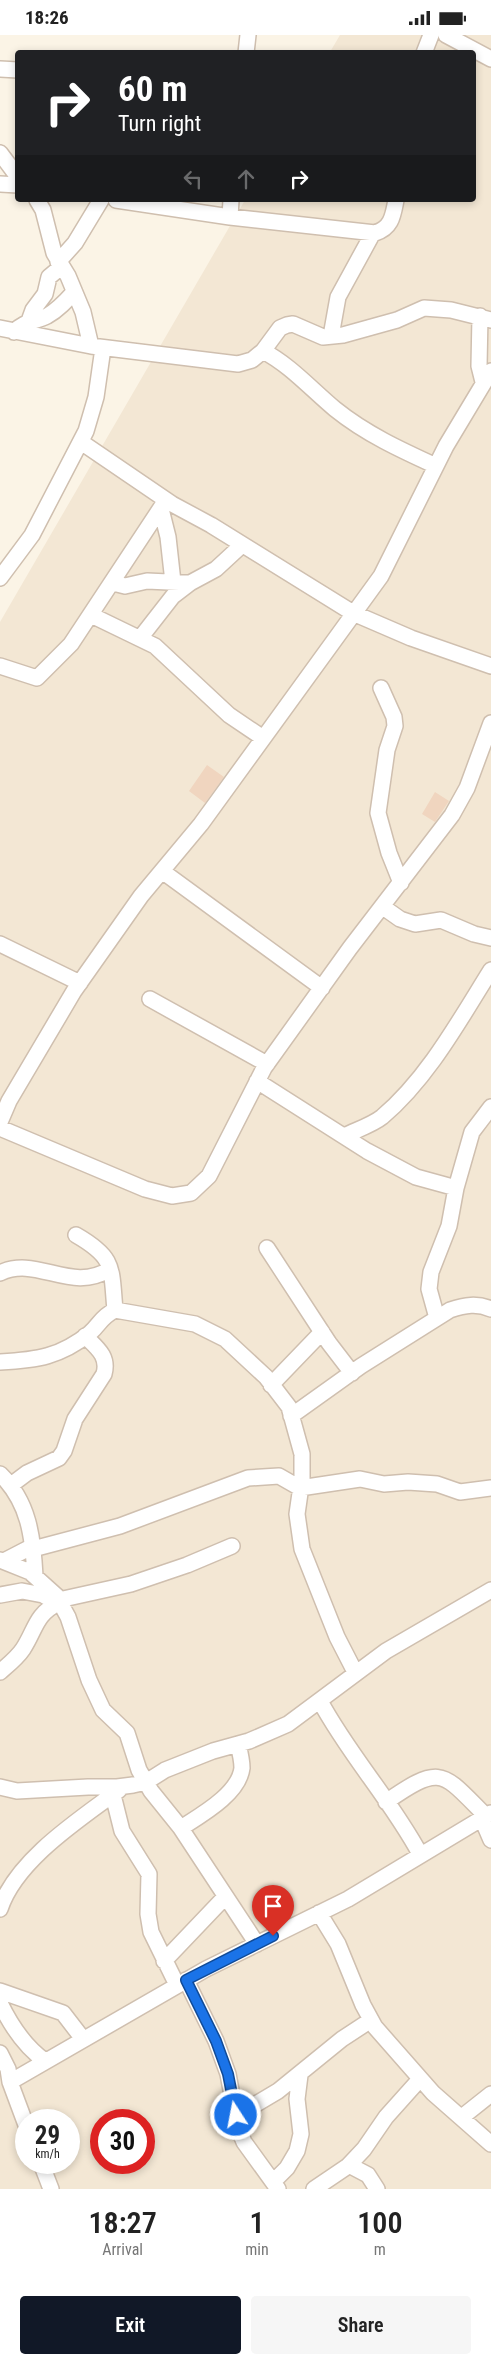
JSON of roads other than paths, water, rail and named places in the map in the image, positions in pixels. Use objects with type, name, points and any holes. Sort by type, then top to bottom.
[{"type":"street","points":[[246,50],[248,35]]},
{"type":"street","points":[[425,50],[431,35]]},
{"type":"street","points":[[446,35],[474,50]]},
{"type":"street","points":[[476,51],[491,59]]},
{"type":"street","points":[[0,69],[15,70]]},
{"type":"street","points":[[0,153],[15,173]]},
{"type":"street","points":[[0,184],[15,185]]},
{"type":"street","points":[[0,578],[32,535],[81,442],[96,397],[97,347],[74,291],[60,264],[48,234],[44,210],[38,202]]},
{"type":"street","points":[[29,321],[33,310],[45,294],[49,277],[75,243],[100,202]]},
{"type":"street","points":[[140,202],[230,217],[373,233],[382,231],[392,221],[396,202]]},
{"type":"street","points":[[230,217],[231,202]]},
{"type":"street","points":[[331,336],[338,297],[373,233]]},
{"type":"street","points":[[7,330],[29,321],[40,319],[55,310],[74,291]]},
{"type":"street","points":[[0,1122],[9,1101],[80,983],[141,896],[201,824],[381,576],[436,466],[487,377],[479,366],[485,318],[451,310],[424,308],[372,328],[323,337],[293,324],[287,325],[280,328],[263,351],[252,360],[238,364],[97,347],[7,330]]},
{"type":"street","points":[[263,351],[277,358],[364,431],[436,466]]},
{"type":"street","points":[[81,442],[164,505],[242,545],[353,613],[411,638],[491,666]]},
{"type":"street","points":[[164,505],[173,582]]},
{"type":"street","points":[[0,666],[37,678],[71,644],[164,505]]},
{"type":"street","points":[[141,637],[173,596],[190,583],[216,569],[242,545]]},
{"type":"street","points":[[113,583],[126,586],[138,581],[190,583]]},
{"type":"street","points":[[91,615],[141,637],[155,646],[229,715],[263,738]]},
{"type":"street","points":[[381,689],[394,717],[395,727],[387,750],[378,813],[388,853],[401,883]]},
{"type":"street","points":[[0,1128],[145,1189],[172,1196],[191,1193],[209,1176],[267,1064],[452,815],[467,788],[491,723]]},
{"type":"street","points":[[162,871],[322,988]]},
{"type":"street","points":[[383,907],[400,919],[414,925],[442,920],[474,934],[491,938]]},
{"type":"street","points":[[0,945],[80,983]]},
{"type":"street","points":[[344,1136],[380,1119],[408,1091],[441,1048],[491,970]]},
{"type":"street","points":[[150,999],[267,1064]]},
{"type":"street","points":[[257,1081],[367,1151],[416,1177],[456,1188]]},
{"type":"street","points":[[438,1318],[429,1289],[431,1272],[449,1226],[456,1188],[472,1132],[491,1107]]},
{"type":"street","points":[[76,1235],[97,1247],[108,1262],[115,1310]]},
{"type":"street","points":[[267,1248],[322,1332],[352,1373]]},
{"type":"street","points":[[0,1273],[16,1267],[86,1279],[96,1277],[110,1269]]},
{"type":"street","points":[[291,1416],[352,1373],[438,1318],[463,1305],[479,1305],[491,1309]]},
{"type":"street","points":[[0,1362],[51,1355],[67,1350],[85,1336],[106,1315],[115,1310],[195,1324],[225,1339],[271,1385],[289,1407],[302,1454],[297,1514],[302,1549],[337,1637],[355,1672]]},
{"type":"street","points":[[271,1385],[322,1332]]},
{"type":"street","points":[[33,1572],[33,1548],[24,1507],[5,1483],[59,1458],[64,1451],[75,1419],[104,1374],[106,1366],[104,1355],[85,1336]]},
{"type":"street","points":[[2,1561],[33,1548],[120,1526],[248,1478],[279,1476],[300,1488],[360,1479],[384,1484],[408,1482],[437,1484],[460,1492],[491,1488]]},
{"type":"street","points":[[6,1593],[33,1572],[54,1544]]},
{"type":"street","points":[[0,1672],[22,1650],[39,1617],[57,1601],[131,1584],[188,1565],[232,1546]]},
{"type":"street","points":[[2,1561],[33,1572],[68,1617],[96,1697],[103,1710],[127,1733],[139,1770],[146,1782],[181,1829],[257,1944]]},
{"type":"street","points":[[0,1787],[17,1791],[119,1790],[146,1782],[172,1767],[213,1751],[238,1745],[288,1724],[355,1672],[410,1637],[434,1625],[491,1590]]},
{"type":"street","points":[[6,1593],[22,1591],[43,1595],[57,1601]]},
{"type":"street","points":[[320,1701],[338,1733],[406,1829],[420,1854]]},
{"type":"street","points":[[181,1829],[214,1806],[238,1781],[242,1766],[238,1745]]},
{"type":"street","points":[[386,1802],[410,1786],[430,1777],[446,1778],[486,1816],[491,1840]]},
{"type":"street","points":[[0,1909],[17,1879],[53,1839],[79,1817],[119,1790]]},
{"type":"street","points":[[119,1790],[122,1831],[149,1874],[148,1914],[152,1932],[164,1961],[181,1983],[216,2041],[228,2074],[236,2115],[244,2142],[275,2186],[296,2151],[301,2133],[298,2099],[300,2075]]},
{"type":"street","points":[[6,2075],[45,2061],[181,1983],[348,1899],[486,1816]]},
{"type":"street","points":[[164,1961],[225,1897]]},
{"type":"street","points":[[319,1913],[338,1944],[371,2020],[433,2093],[491,2144]]},
{"type":"street","points":[[0,1991],[63,2013],[83,2039]]},
{"type":"street","points":[[0,2003],[16,2032],[27,2046],[45,2061]]},
{"type":"street","points":[[236,2115],[278,2091],[342,2039],[371,2020]]},
{"type":"street","points":[[0,2053],[6,2075],[20,2109]]},
{"type":"street","points":[[314,2189],[350,2165],[364,2149],[386,2117],[420,2079]]},
{"type":"street","points":[[462,2117],[491,2094]]},
{"type":"street","points":[[350,2165],[368,2175],[377,2189]]},
{"type":"street","points":[[45,2174],[51,2189]]}]
